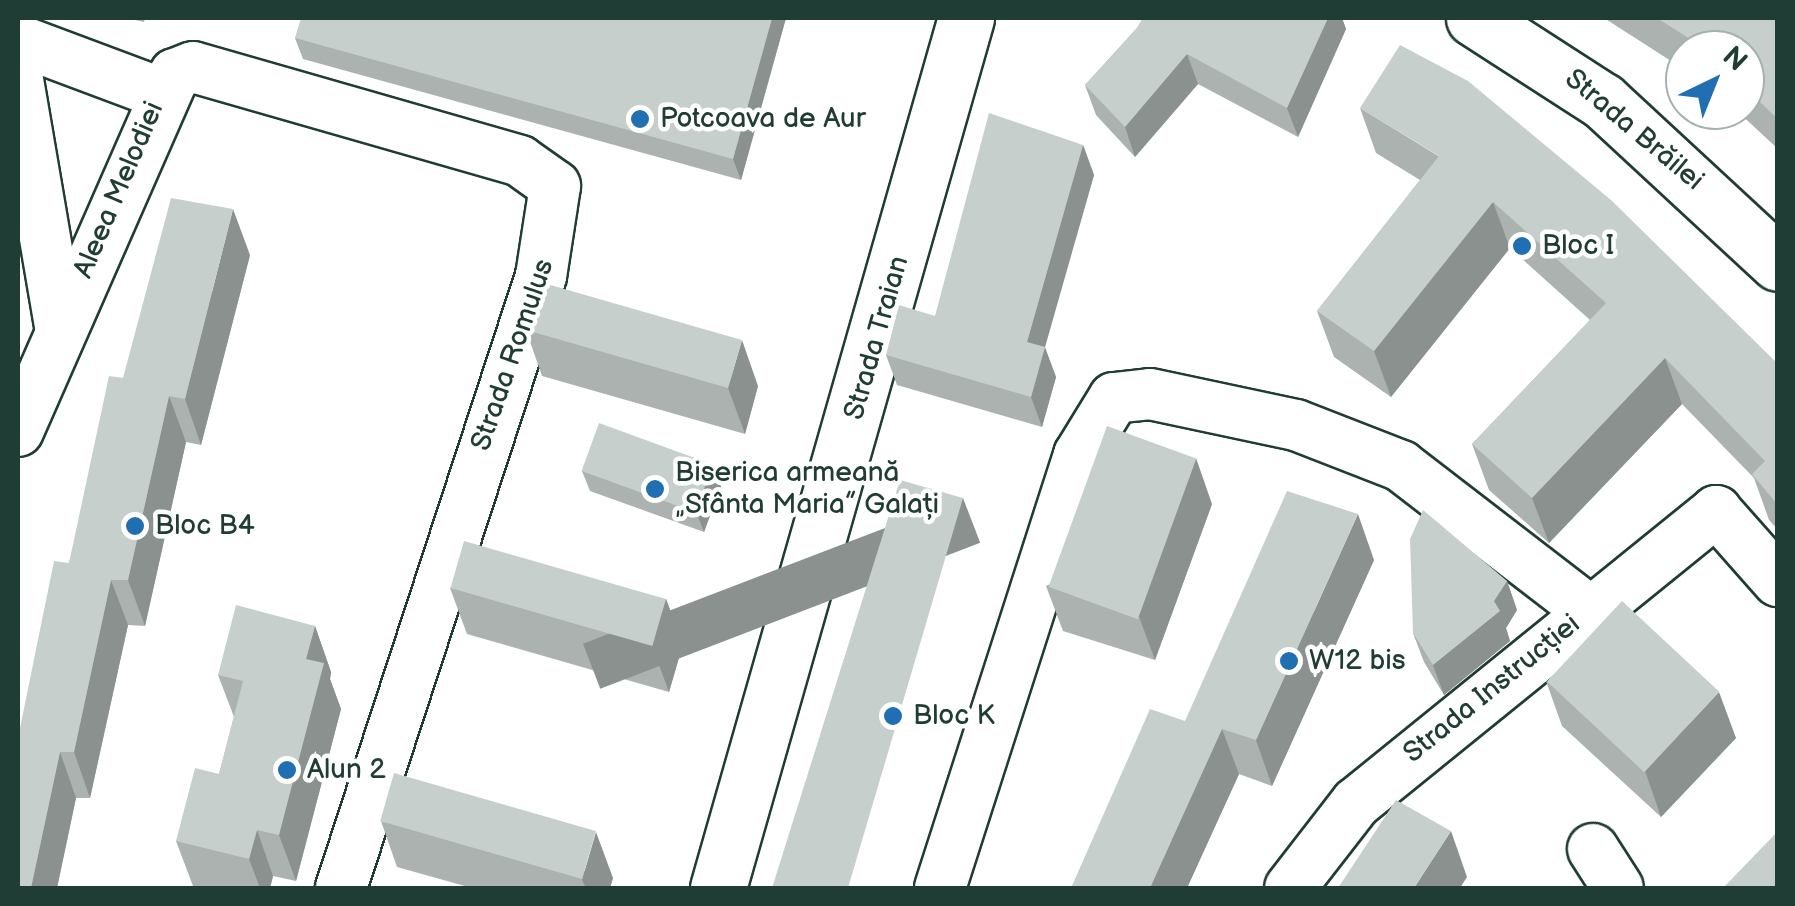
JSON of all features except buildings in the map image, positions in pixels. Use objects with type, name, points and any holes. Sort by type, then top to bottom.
[{"type":"main road","name":"Strada Brăilei","points":[[1474,18],[1603,101],[1778,263]]},
{"type":"main road","name":"Strada Traian","points":[[718,888],[971,32]]},
{"type":"street","name":"Strada Romulus","points":[[18,40],[520,161],[541,171],[559,201],[340,888]]},
{"type":"street","name":"Aleea Melodiei","points":[[18,80],[60,326]]},
{"type":"street","name":"Aleea Melodiei","points":[[18,431],[60,326],[176,80]]},
{"type":"street","points":[[940,888],[1068,487],[1102,408],[1150,394],[1296,425],[1413,473],[1588,610]]},
{"type":"street","name":"Strada Instrucției","points":[[1290,888],[1356,803],[1588,610],[1716,511],[1778,581]]},
{"type":"place","name":"Potcoava de Aur","points":[[640,119]]},
{"type":"place","name":"Bloc I","points":[[1522,246]]},
{"type":"place","name":"Biserica armeană „Sfânta Maria” Galați","points":[[655,489]]},
{"type":"place","name":"Bloc B4","points":[[135,526]]},
{"type":"place","name":"W12 bis","points":[[1289,661]]},
{"type":"place","name":"Bloc K","points":[[893,716]]},
{"type":"place","name":"Alun 2","points":[[287,770]]}]
